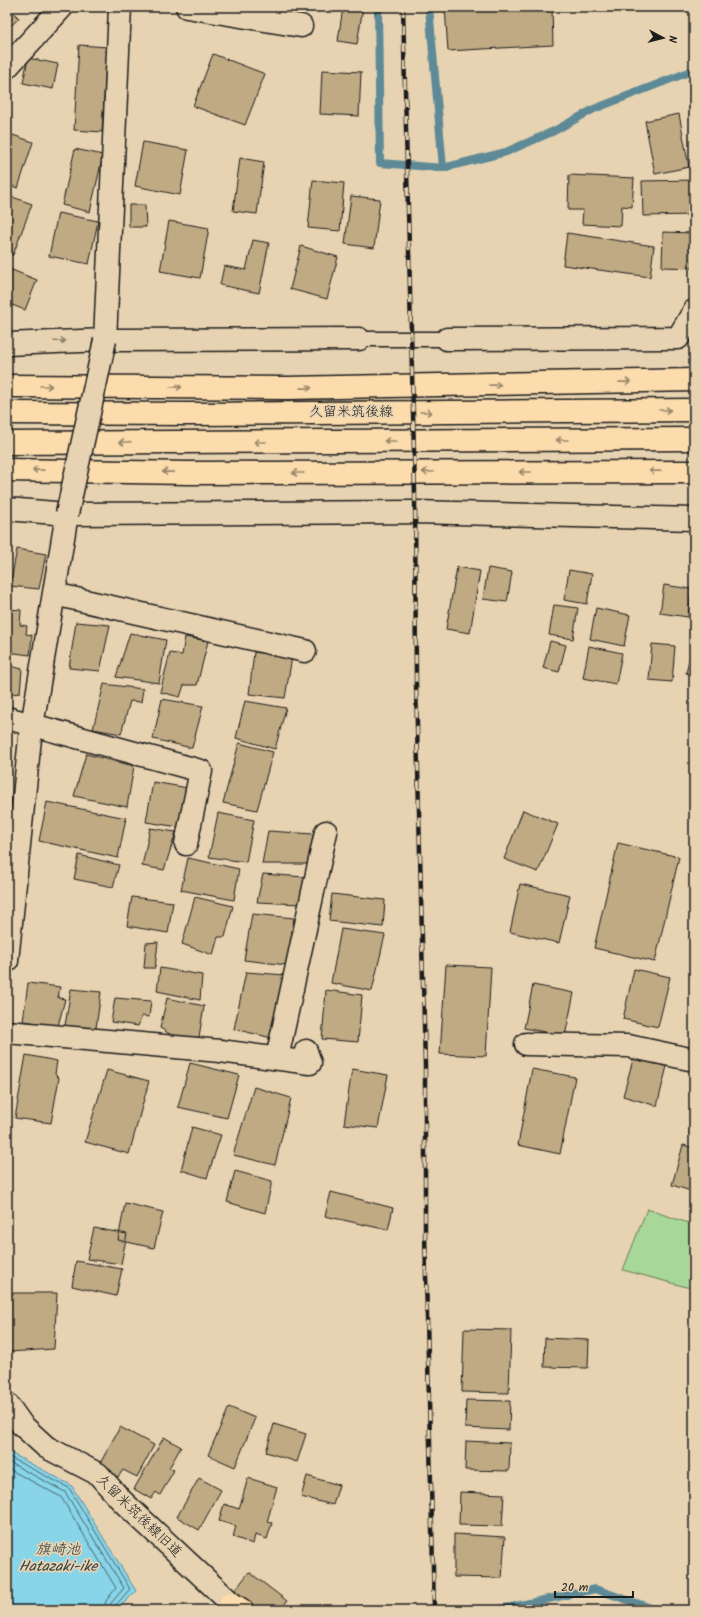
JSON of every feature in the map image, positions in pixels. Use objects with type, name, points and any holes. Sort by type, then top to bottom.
[{"type":"main road","points":[[7,386],[288,388],[694,380]]},
{"type":"main road","name":"久留米筑後線","points":[[7,413],[199,414],[694,410]]},
{"type":"main road","name":"久留米筑後線","points":[[7,443],[694,439]]},
{"type":"main road","points":[[7,470],[188,473],[694,472]]},
{"type":"street","points":[[8,65],[62,7]]},
{"type":"street","points":[[7,961],[10,904],[32,725],[67,514],[105,340],[120,7]]},
{"type":"street","points":[[187,7],[301,26]]},
{"type":"street","points":[[447,339],[678,338],[694,311]]},
{"type":"street","points":[[7,344],[105,340],[359,339]]},
{"type":"street","points":[[7,509],[67,514],[415,512],[694,519]]},
{"type":"street","points":[[54,594],[305,651]]},
{"type":"street","points":[[7,718],[201,771],[186,844]]},
{"type":"street","points":[[277,1058],[326,832]]},
{"type":"street","points":[[7,1032],[220,1051],[310,1063],[306,1051]]},
{"type":"street","points":[[526,1044],[628,1046],[694,1060]]},
{"type":"street","name":"久留米筑後線旧道","points":[[7,1404],[22,1425],[46,1447],[98,1474],[122,1501],[235,1608]]},
{"type":"lane","points":[[359,339],[447,339]]},
{"type":"green space","points":[[647,1209],[694,1225],[694,1289],[623,1270]]},
{"type":"water","name":"旗崎池 Hatazaki-ike","points":[[7,1451],[71,1485],[136,1591],[117,1610],[7,1610]]},
{"type":"building","points":[[7,7],[19,18],[7,30]]},
{"type":"building","points":[[343,7],[363,7],[357,44],[338,41]]},
{"type":"building","points":[[445,7],[552,7],[553,45],[448,51]]},
{"type":"building","points":[[79,45],[107,47],[102,132],[74,130]]},
{"type":"building","points":[[213,54],[265,74],[245,125],[193,106]]},
{"type":"building","points":[[28,58],[58,64],[53,89],[23,83]]},
{"type":"building","points":[[322,70],[361,72],[359,116],[320,114]]},
{"type":"building","points":[[689,95],[694,95],[694,131]]},
{"type":"building","points":[[679,114],[689,167],[655,174],[645,121]]},
{"type":"building","points":[[7,133],[33,142],[18,188],[7,185]]},
{"type":"building","points":[[143,142],[188,150],[180,195],[135,186]]},
{"type":"building","points":[[75,149],[103,155],[90,212],[62,205]]},
{"type":"building","points":[[240,158],[264,162],[257,214],[233,211]]},
{"type":"building","points":[[569,175],[634,178],[632,207],[622,206],[621,226],[582,224],[583,210],[568,210]]},
{"type":"building","points":[[313,180],[344,183],[340,231],[308,228]]},
{"type":"building","points":[[694,180],[694,215],[643,216],[642,181]]},
{"type":"building","points":[[7,195],[32,204],[13,255],[7,253]]},
{"type":"building","points":[[351,196],[380,199],[374,248],[345,244]]},
{"type":"building","points":[[129,205],[145,205],[146,227],[129,227]]},
{"type":"building","points":[[58,213],[98,221],[89,264],[49,256]]},
{"type":"building","points":[[169,221],[209,228],[200,278],[160,271]]},
{"type":"building","points":[[663,232],[694,233],[694,268],[662,267]]},
{"type":"building","points":[[567,233],[654,246],[650,277],[563,265]]},
{"type":"building","points":[[253,240],[269,243],[259,293],[220,285],[224,266],[246,270]]},
{"type":"building","points":[[301,246],[338,257],[327,299],[290,289]]},
{"type":"building","points":[[7,268],[37,280],[25,310],[7,303]]},
{"type":"building","points":[[17,549],[46,554],[39,589],[10,586]]},
{"type":"building","points":[[457,567],[480,571],[470,633],[446,629]]},
{"type":"building","points":[[488,568],[512,572],[507,602],[483,599]]},
{"type":"building","points":[[569,570],[592,574],[587,604],[564,600]]},
{"type":"building","points":[[664,585],[691,589],[688,617],[660,613]]},
{"type":"building","points":[[554,605],[578,608],[573,639],[549,635]]},
{"type":"building","points":[[596,608],[630,615],[624,646],[590,639]]},
{"type":"building","points":[[7,609],[21,610],[20,625],[27,626],[26,634],[32,635],[30,655],[7,652]]},
{"type":"building","points":[[76,622],[110,625],[100,671],[69,668]]},
{"type":"building","points":[[130,633],[166,640],[159,683],[116,677]]},
{"type":"building","points":[[185,637],[208,641],[197,685],[184,685],[180,697],[160,692],[170,653],[182,655]]},
{"type":"building","points":[[694,638],[694,675],[686,673]]},
{"type":"building","points":[[550,641],[566,645],[559,672],[543,668]]},
{"type":"building","points":[[652,644],[675,646],[672,682],[649,680]]},
{"type":"building","points":[[589,646],[622,653],[616,684],[583,678]]},
{"type":"building","points":[[254,652],[292,657],[285,698],[249,694]]},
{"type":"building","points":[[7,665],[22,669],[20,693],[11,694],[7,704]]},
{"type":"building","points":[[104,684],[143,689],[141,702],[130,701],[121,734],[93,729]]},
{"type":"building","points":[[162,699],[203,706],[192,748],[153,739]]},
{"type":"building","points":[[245,701],[286,708],[275,749],[236,738]]},
{"type":"building","points":[[239,743],[273,752],[257,810],[223,803]]},
{"type":"building","points":[[86,754],[134,766],[127,807],[74,796]]},
{"type":"building","points":[[153,782],[188,788],[179,827],[146,822]]},
{"type":"building","points":[[47,802],[126,818],[118,858],[39,841]]},
{"type":"building","points":[[523,810],[558,824],[538,872],[504,859]]},
{"type":"building","points":[[218,813],[254,820],[246,862],[209,857]]},
{"type":"building","points":[[150,828],[176,832],[164,870],[142,866]]},
{"type":"building","points":[[268,831],[314,834],[309,864],[262,864]]},
{"type":"building","points":[[618,843],[679,857],[655,962],[594,948]]},
{"type":"building","points":[[79,855],[119,865],[113,887],[74,879]]},
{"type":"building","points":[[188,858],[239,869],[234,900],[181,890]]},
{"type":"building","points":[[263,874],[305,877],[301,904],[257,902]]},
{"type":"building","points":[[520,884],[570,895],[559,943],[510,932]]},
{"type":"building","points":[[332,894],[385,900],[383,927],[329,921]]},
{"type":"building","points":[[132,897],[173,902],[168,933],[127,926]]},
{"type":"building","points":[[195,897],[233,906],[225,937],[218,937],[213,955],[182,944]]},
{"type":"building","points":[[252,914],[294,918],[287,965],[244,960]]},
{"type":"building","points":[[341,929],[385,935],[372,991],[331,983]]},
{"type":"building","points":[[158,942],[155,968],[144,968],[146,943]]},
{"type":"building","points":[[446,965],[491,967],[486,1056],[440,1054]]},
{"type":"building","points":[[160,968],[202,975],[200,1000],[157,991]]},
{"type":"building","points":[[634,969],[670,977],[658,1027],[623,1019]]},
{"type":"building","points":[[246,972],[285,975],[272,1038],[234,1029]]},
{"type":"building","points":[[28,983],[60,987],[58,998],[65,999],[58,1026],[23,1021]]},
{"type":"building","points":[[533,985],[574,993],[565,1036],[524,1028]]},
{"type":"building","points":[[71,989],[101,992],[96,1028],[65,1026]]},
{"type":"building","points":[[326,990],[362,995],[358,1042],[322,1039]]},
{"type":"building","points":[[115,998],[151,1001],[149,1017],[142,1016],[138,1026],[111,1022]]},
{"type":"building","points":[[167,998],[204,1006],[199,1037],[183,1042],[160,1028]]},
{"type":"building","points":[[26,1055],[57,1061],[55,1074],[59,1078],[51,1123],[15,1118]]},
{"type":"building","points":[[634,1056],[667,1066],[657,1106],[623,1096]]},
{"type":"building","points":[[190,1063],[239,1075],[227,1118],[178,1107]]},
{"type":"building","points":[[352,1069],[388,1075],[378,1128],[344,1124]]},
{"type":"building","points":[[532,1069],[575,1077],[560,1154],[518,1145]]},
{"type":"building","points":[[107,1070],[149,1081],[129,1154],[85,1142]]},
{"type":"building","points":[[254,1087],[291,1098],[275,1165],[233,1155]]},
{"type":"building","points":[[694,1116],[694,1134],[689,1133]]},
{"type":"building","points":[[192,1127],[221,1135],[207,1178],[181,1170]]},
{"type":"building","points":[[683,1145],[694,1148],[694,1192],[672,1185]]},
{"type":"building","points":[[235,1171],[272,1181],[265,1213],[227,1202]]},
{"type":"building","points":[[331,1192],[393,1208],[388,1230],[325,1216]]},
{"type":"building","points":[[125,1203],[163,1212],[154,1248],[118,1240]]},
{"type":"building","points":[[94,1228],[127,1234],[121,1264],[87,1259]]},
{"type":"building","points":[[76,1261],[122,1269],[116,1296],[72,1286]]},
{"type":"building","points":[[7,1293],[57,1293],[54,1349],[9,1352]]},
{"type":"building","points":[[464,1329],[511,1330],[509,1393],[462,1392]]},
{"type":"building","points":[[545,1338],[589,1340],[588,1368],[544,1367]]},
{"type":"building","points":[[466,1400],[510,1401],[509,1430],[465,1428]]},
{"type":"building","points":[[229,1407],[255,1418],[235,1467],[208,1455]]},
{"type":"building","points":[[274,1424],[306,1434],[297,1462],[266,1452]]},
{"type":"building","points":[[120,1427],[154,1445],[137,1477],[123,1470],[118,1477],[98,1467]]},
{"type":"building","points":[[164,1437],[181,1447],[169,1468],[174,1470],[160,1495],[156,1492],[151,1499],[134,1489]]},
{"type":"building","points":[[466,1441],[510,1443],[509,1471],[465,1470]]},
{"type":"building","points":[[307,1476],[339,1485],[333,1505],[301,1497]]},
{"type":"building","points":[[199,1478],[221,1490],[199,1530],[177,1517]]},
{"type":"building","points":[[248,1478],[277,1487],[267,1522],[272,1523],[267,1539],[255,1535],[253,1544],[233,1537],[236,1526],[219,1521],[224,1504],[239,1509]]},
{"type":"building","points":[[460,1492],[504,1494],[502,1526],[459,1525]]},
{"type":"building","points":[[454,1534],[505,1537],[502,1578],[454,1577]]},
{"type":"building","points":[[249,1572],[287,1601],[280,1610],[255,1610],[233,1593]]},
{"type":"waterway","points":[[378,7],[380,163],[443,168]]},
{"type":"waterway","points":[[429,7],[443,168],[506,152],[554,131],[594,109],[694,70]]},
{"type":"waterway","points":[[497,1610],[595,1589],[657,1610]]},
{"type":"railway","points":[[403,7],[415,493],[416,683],[425,1066],[425,1233],[434,1610]]}]
